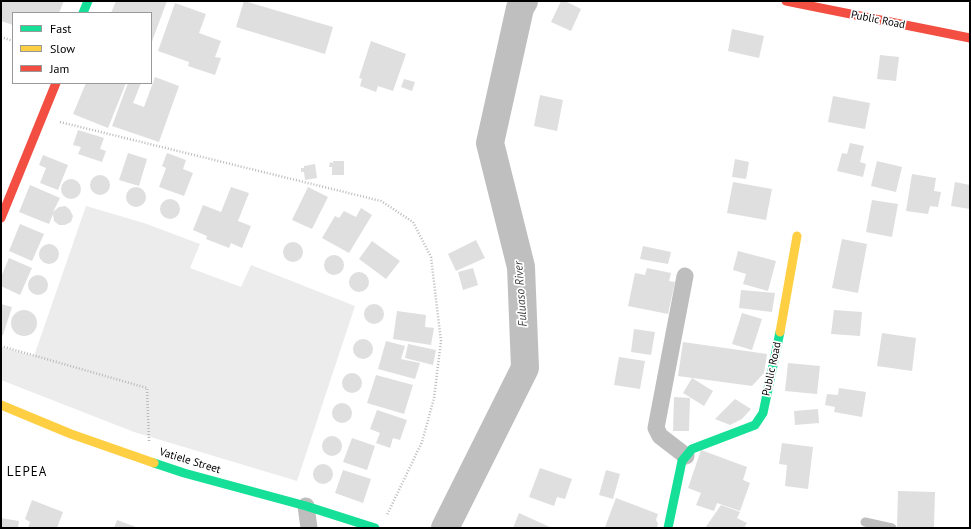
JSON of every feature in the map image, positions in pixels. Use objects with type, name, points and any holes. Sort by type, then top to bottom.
[{"type":"main road","points":[[83,12],[88,1]]},
{"type":"main road","name":"Public Road","points":[[786,1],[970,38]]},
{"type":"main road","points":[[1,218],[56,84]]},
{"type":"main road","name":"Public Road","points":[[686,456],[692,449],[756,425],[763,413],[781,327],[797,236]]},
{"type":"main road","name":"Vatiele Street","points":[[1,405],[72,434],[149,462],[306,506],[375,528]]},
{"type":"main road","points":[[668,528],[682,461],[686,456]]},
{"type":"street","points":[[685,276],[656,428],[660,436],[686,456]]},
{"type":"street","points":[[306,506],[309,528]]},
{"type":"lane","points":[[865,522],[892,528]]},
{"type":"path","points":[[1,37],[12,42]]},
{"type":"path","points":[[42,117],[381,201],[413,222],[430,257],[441,340],[434,398],[422,442],[386,516]]},
{"type":"path","points":[[1,346],[147,388],[149,462]]},
{"type":"shaded area","points":[[86,206],[144,223],[200,244],[190,268],[241,287],[251,265],[355,306],[297,481],[134,432],[1,380],[1,347],[34,356]]},
{"type":"building","points":[[1,1],[64,1],[59,12],[12,12],[12,25],[1,21]]},
{"type":"building","points":[[116,1],[167,1],[152,41],[152,12],[111,12]]},
{"type":"building","points":[[244,1],[333,27],[325,54],[236,27]]},
{"type":"building","points":[[561,1],[565,1],[581,9],[571,31],[551,22]]},
{"type":"building","points":[[175,3],[206,14],[199,33],[221,41],[215,57],[221,58],[215,75],[188,66],[189,62],[158,51]]},
{"type":"building","points":[[732,29],[764,36],[759,58],[728,51]]},
{"type":"building","points":[[371,41],[406,54],[393,91],[378,86],[376,92],[360,86],[362,79],[359,78]]},
{"type":"building","points":[[880,55],[899,57],[896,81],[877,79]]},
{"type":"building","points":[[155,77],[179,86],[159,142],[112,126],[128,84],[141,84],[133,103],[144,107]]},
{"type":"building","points":[[404,79],[415,82],[412,91],[401,87]]},
{"type":"building","points":[[86,84],[126,84],[108,128],[73,114]]},
{"type":"building","points":[[540,95],[563,100],[557,131],[534,126]]},
{"type":"building","points":[[833,96],[870,103],[865,129],[828,122]]},
{"type":"building","points":[[78,130],[104,138],[100,149],[106,151],[102,162],[78,154],[81,147],[73,145]]},
{"type":"building","points":[[850,143],[864,146],[860,162],[866,164],[863,177],[837,171],[842,153],[847,154]]},
{"type":"building","points":[[128,153],[147,159],[139,186],[119,180]]},
{"type":"building","points":[[167,153],[186,160],[183,169],[193,173],[184,196],[159,187],[166,168],[162,166]]},
{"type":"building","points":[[43,155],[68,165],[58,190],[40,183],[46,168],[39,165]]},
{"type":"building","points":[[735,159],[749,162],[746,179],[732,177]]},
{"type":"building","points":[[333,161],[344,161],[344,175],[332,175],[332,167],[329,167],[330,162],[333,163]]},
{"type":"building","points":[[877,161],[902,167],[896,192],[871,186]]},
{"type":"building","points":[[315,164],[317,178],[305,180],[304,172],[301,172],[301,168]]},
{"type":"building","points":[[912,174],[936,178],[934,191],[941,192],[938,207],[930,206],[928,214],[906,211]]},
{"type":"building","points":[[100,175],[107,178],[110,185],[107,192],[100,195],[93,192],[90,185],[93,178]]},
{"type":"building","points":[[71,179],[78,182],[81,189],[78,196],[71,199],[64,196],[61,189],[64,182]]},
{"type":"building","points":[[733,182],[772,189],[766,220],[727,213]]},
{"type":"building","points":[[955,182],[970,185],[970,209],[951,206]]},
{"type":"building","points":[[30,185],[60,198],[53,212],[59,207],[65,206],[70,210],[73,216],[71,222],[65,225],[59,225],[54,221],[53,214],[49,224],[19,212]]},
{"type":"building","points":[[136,187],[143,190],[146,197],[143,204],[136,207],[129,204],[126,197],[129,190]]},
{"type":"building","points":[[231,187],[249,193],[238,221],[251,226],[242,248],[231,243],[229,248],[206,239],[207,236],[193,230],[203,205],[221,212]]},
{"type":"building","points":[[308,187],[328,197],[312,229],[292,220]]},
{"type":"building","points":[[170,199],[177,202],[180,209],[177,216],[170,219],[163,216],[160,209],[163,202]]},
{"type":"building","points":[[872,200],[898,204],[892,237],[866,232]]},
{"type":"building","points":[[361,208],[372,215],[349,253],[322,238],[335,216],[339,218],[344,211],[356,217]]},
{"type":"building","points":[[20,224],[44,234],[32,261],[9,251]]},
{"type":"building","points":[[842,239],[867,244],[858,293],[832,288]]},
{"type":"building","points":[[476,240],[485,258],[456,271],[448,254]]},
{"type":"building","points":[[372,241],[400,261],[386,279],[359,259]]},
{"type":"building","points":[[293,242],[300,245],[303,252],[300,259],[293,262],[286,259],[283,252],[286,245]]},
{"type":"building","points":[[49,244],[56,247],[59,254],[56,261],[49,264],[42,261],[39,254],[42,247]]},
{"type":"building","points":[[643,246],[671,252],[668,264],[640,259]]},
{"type":"building","points":[[738,251],[776,261],[768,291],[743,284],[746,274],[733,270]]},
{"type":"building","points":[[334,255],[341,258],[344,265],[341,272],[334,275],[327,272],[324,265],[327,258]]},
{"type":"building","points":[[9,258],[32,268],[20,295],[1,286],[1,277]]},
{"type":"building","points":[[473,268],[478,285],[463,290],[458,272]]},
{"type":"building","points":[[647,268],[671,273],[669,281],[675,282],[668,314],[628,306],[635,273],[645,275]]},
{"type":"building","points":[[359,272],[366,275],[369,282],[366,289],[359,292],[352,289],[349,282],[352,275]]},
{"type":"building","points":[[38,275],[45,278],[48,285],[45,292],[38,295],[31,292],[28,285],[31,278]]},
{"type":"building","points":[[741,290],[775,293],[772,312],[739,308]]},
{"type":"building","points":[[1,304],[12,307],[3,335],[1,335]]},
{"type":"building","points":[[374,304],[381,307],[384,314],[381,321],[374,324],[367,321],[364,314],[367,307]]},
{"type":"building","points":[[24,310],[34,313],[37,323],[34,333],[24,336],[14,333],[11,323],[14,313]]},
{"type":"building","points":[[834,310],[862,312],[860,336],[831,334]]},
{"type":"building","points":[[397,311],[426,315],[425,327],[434,328],[431,345],[393,339]]},
{"type":"building","points":[[742,313],[762,319],[752,350],[732,344]]},
{"type":"building","points":[[634,329],[655,332],[651,355],[631,352]]},
{"type":"building","points":[[882,333],[916,338],[912,371],[877,366]]},
{"type":"building","points":[[363,339],[370,342],[373,349],[370,356],[363,359],[356,356],[353,349],[356,342]]},
{"type":"building","points":[[386,341],[405,346],[401,359],[420,363],[415,379],[378,369]]},
{"type":"building","points":[[683,342],[767,354],[764,373],[752,386],[678,376]]},
{"type":"building","points":[[408,344],[436,350],[433,365],[405,358]]},
{"type":"building","points":[[619,357],[645,361],[640,389],[614,385]]},
{"type":"building","points":[[788,363],[820,366],[817,394],[785,391]]},
{"type":"building","points":[[352,373],[359,376],[362,383],[359,390],[352,393],[345,390],[342,383],[345,376]]},
{"type":"building","points":[[376,375],[413,385],[404,414],[367,403]]},
{"type":"building","points":[[692,378],[713,391],[704,406],[683,393]]},
{"type":"building","points":[[839,388],[866,392],[862,417],[834,412],[835,407],[825,405],[827,394],[838,395]]},
{"type":"building","points":[[674,397],[690,398],[689,431],[673,431]]},
{"type":"building","points":[[735,399],[751,409],[742,419],[730,425],[715,419]]},
{"type":"building","points":[[342,403],[349,406],[352,413],[349,420],[342,423],[335,420],[332,413],[335,406]]},
{"type":"building","points":[[818,409],[819,423],[795,425],[794,411]]},
{"type":"building","points":[[377,410],[407,420],[400,440],[393,438],[390,448],[376,443],[380,433],[370,429]]},
{"type":"building","points":[[332,436],[339,439],[342,446],[339,453],[332,456],[325,453],[322,446],[325,439]]},
{"type":"building","points":[[352,438],[375,446],[367,470],[343,462]]},
{"type":"building","points":[[782,443],[813,447],[808,489],[785,486],[787,465],[779,464]]},
{"type":"building","points":[[701,450],[747,467],[743,480],[750,483],[740,511],[717,503],[714,511],[696,505],[701,493],[688,488]]},
{"type":"building","points":[[323,464],[330,467],[333,474],[330,481],[323,484],[316,481],[313,474],[316,467]]},
{"type":"building","points":[[540,468],[572,479],[565,499],[557,497],[554,506],[529,497]]},
{"type":"building","points":[[343,470],[371,479],[363,503],[335,493]]},
{"type":"building","points":[[606,470],[620,474],[613,499],[599,495]]},
{"type":"building","points":[[898,491],[935,492],[934,527],[897,527]]},
{"type":"building","points":[[616,498],[658,514],[656,520],[658,523],[657,528],[605,527]]},
{"type":"building","points":[[32,500],[63,512],[57,528],[28,528],[30,522],[25,519]]},
{"type":"building","points":[[721,505],[740,512],[737,518],[747,523],[744,528],[705,528]]},
{"type":"building","points":[[519,513],[552,528],[513,528]]},
{"type":"building","points":[[1,518],[19,521],[18,528],[1,528]]},
{"type":"building","points":[[117,520],[136,527],[136,528],[114,528]]},
{"type":"waterway","name":"Fuluaso River","points":[[445,528],[525,368],[521,267],[490,143],[520,8],[524,1]]},
{"type":"traffic: fast","points":[[83,12],[88,1]]},
{"type":"traffic: fast","points":[[668,528],[682,461],[692,449],[755,425],[763,413],[780,332]]},
{"type":"traffic: fast","points":[[154,463],[184,473],[306,506],[375,528]]},
{"type":"traffic: slow","points":[[780,332],[797,236]]},
{"type":"traffic: slow","points":[[1,405],[71,434],[154,463]]},
{"type":"traffic: jam","points":[[786,1],[970,38]]},
{"type":"traffic: jam","points":[[1,218],[56,84]]},
{"type":"district","name":"LEPEA","points":[[27,472]]}]
